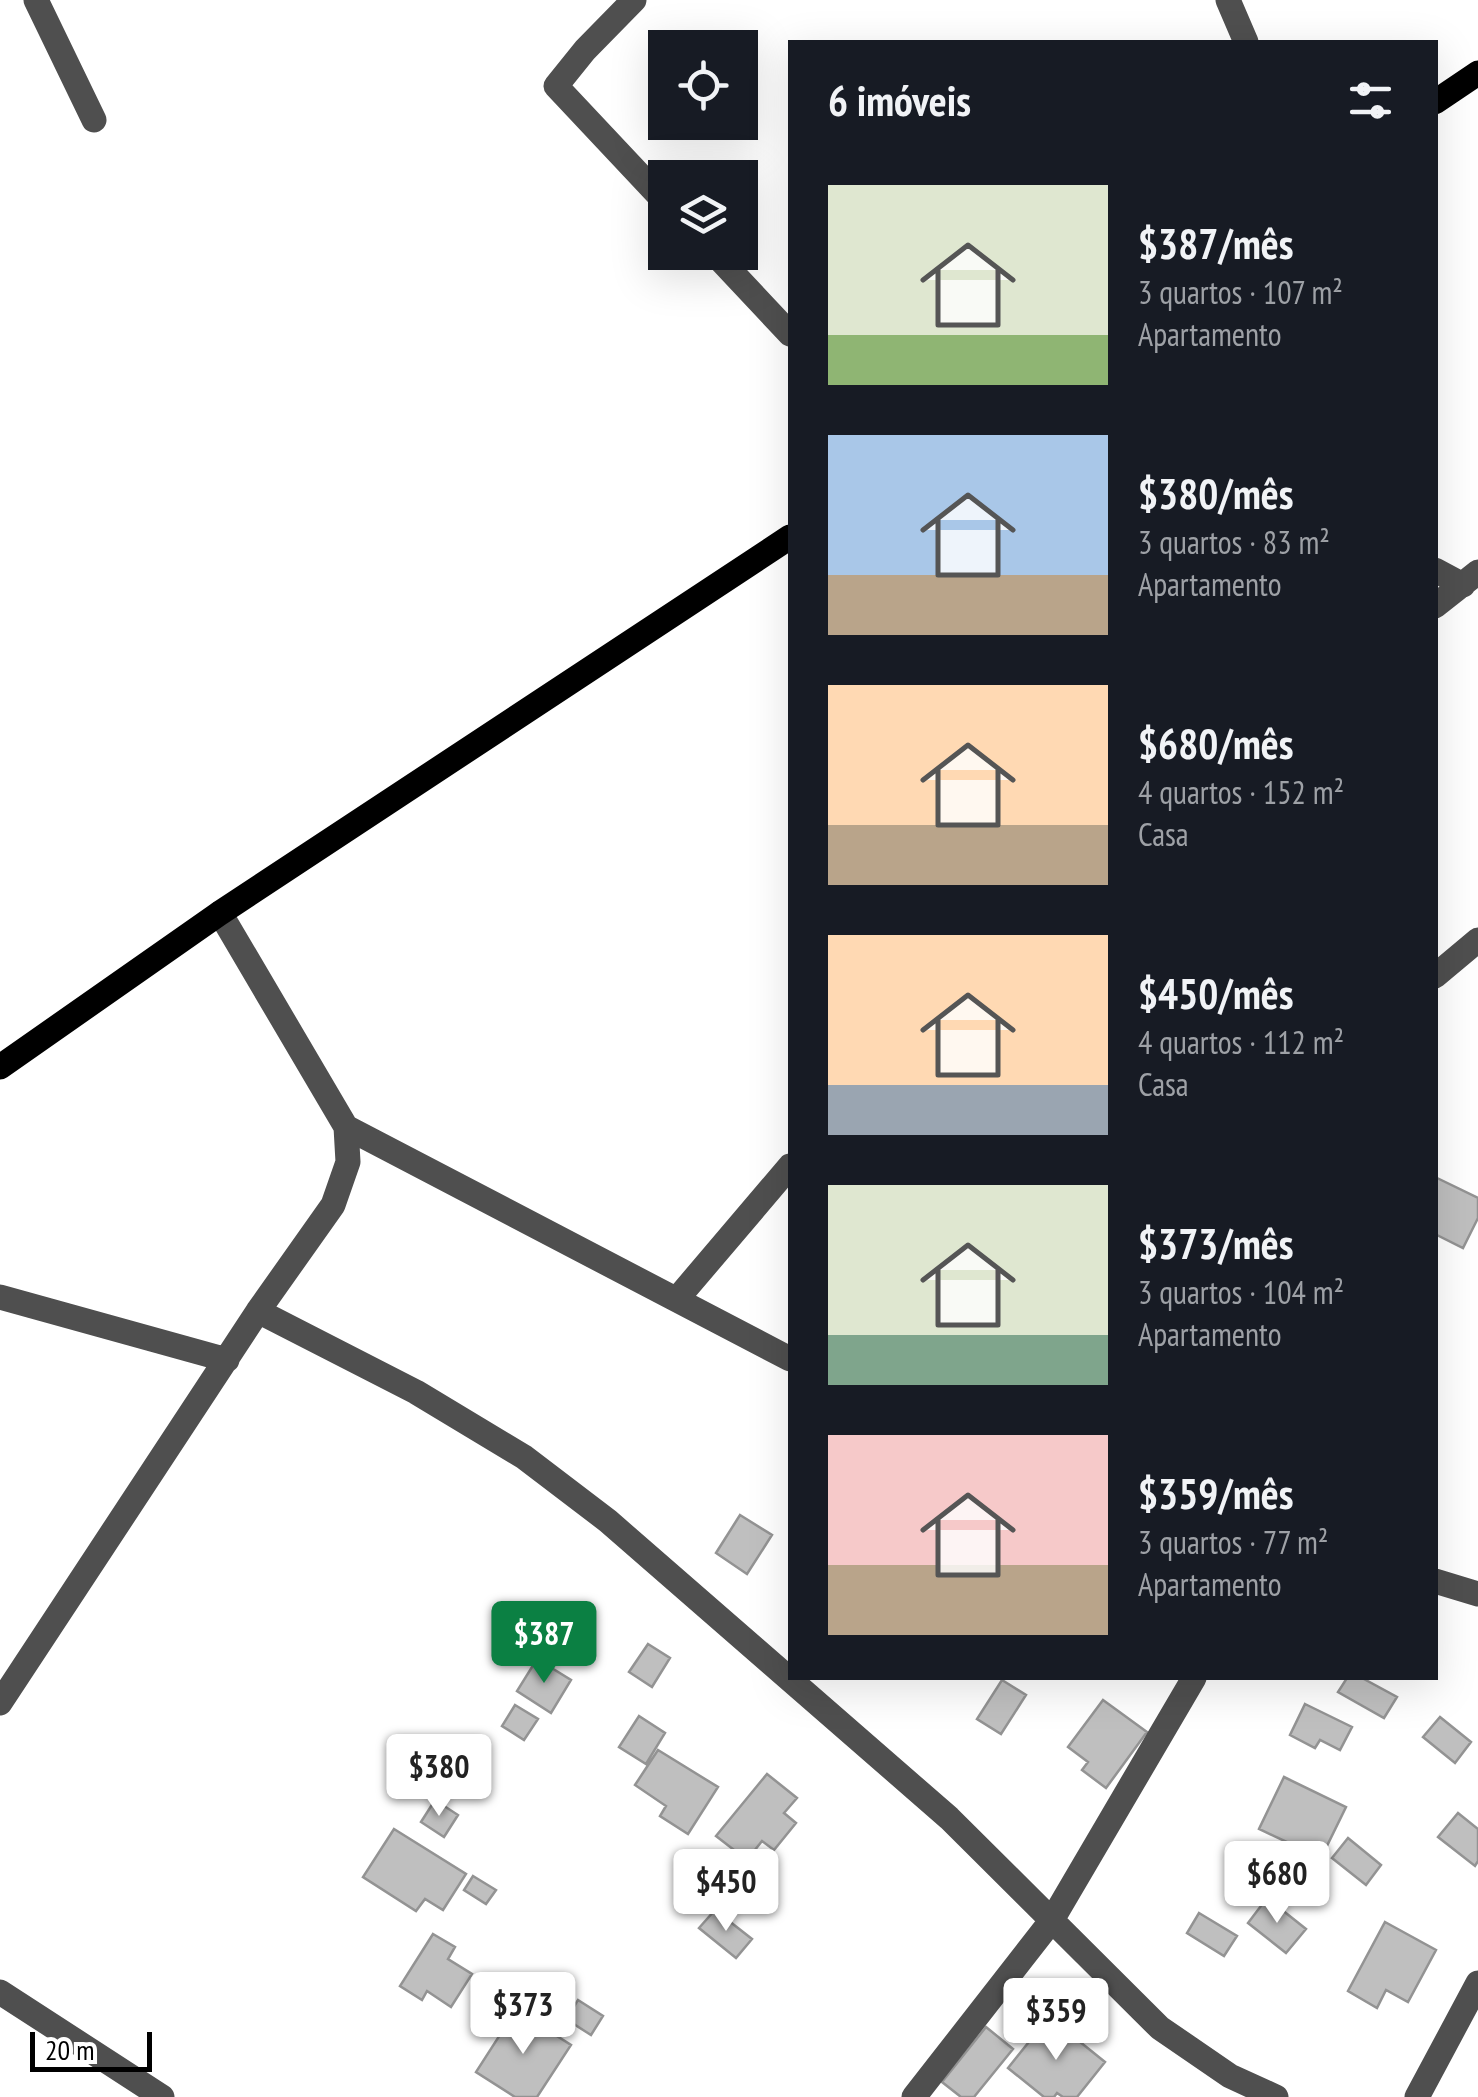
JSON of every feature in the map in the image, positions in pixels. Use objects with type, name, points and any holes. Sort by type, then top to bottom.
[{"type":"main road","points":[[1438,100],[1478,72]]},
{"type":"main road","points":[[0,1068],[220,913],[788,539]]},
{"type":"street","points":[[36,0],[94,120]]},
{"type":"street","points":[[634,0],[556,86],[648,184]]},
{"type":"street","points":[[1228,0],[1245,40]]},
{"type":"street","points":[[730,270],[788,332]]},
{"type":"street","points":[[1438,571],[1470,578]]},
{"type":"street","points":[[1438,604],[1470,578]]},
{"type":"street","points":[[0,1703],[258,1311],[333,1205],[348,1162],[346,1127],[220,913]]},
{"type":"street","points":[[1438,973],[1478,940]]},
{"type":"street","points":[[346,1127],[788,1358]]},
{"type":"street","points":[[676,1299],[788,1168]]},
{"type":"street","points":[[0,1297],[226,1360]]},
{"type":"street","points":[[258,1311],[416,1392],[524,1457],[608,1521],[788,1677]]},
{"type":"street","points":[[1438,1583],[1478,1594]]},
{"type":"street","points":[[791,1680],[950,1818],[1160,2028],[1230,2076],[1276,2097]]},
{"type":"street","points":[[914,2097],[1052,1920],[1193,1680]]},
{"type":"street","points":[[1416,2097],[1478,1984]]},
{"type":"street","points":[[0,1992],[162,2097]]},
{"type":"building","points":[[1438,1178],[1478,1198],[1478,1218],[1463,1248],[1438,1236]]},
{"type":"building","points":[[740,1515],[772,1535],[747,1574],[716,1553]]},
{"type":"building","points":[[648,1644],[670,1658],[652,1687],[629,1672]]},
{"type":"building","points":[[537,1659],[571,1680],[551,1713],[517,1691]]},
{"type":"building","points":[[1002,1680],[1026,1695],[1001,1734],[977,1719]]},
{"type":"building","points":[[1346,1680],[1366,1680],[1397,1697],[1384,1718],[1338,1692]]},
{"type":"building","points":[[1103,1700],[1147,1732],[1106,1788],[1082,1770],[1088,1762],[1068,1747]]},
{"type":"building","points":[[1305,1704],[1352,1727],[1340,1750],[1320,1740],[1315,1748],[1290,1735]]},
{"type":"building","points":[[515,1705],[538,1719],[524,1740],[502,1726]]},
{"type":"building","points":[[639,1716],[665,1733],[646,1764],[619,1747]]},
{"type":"building","points":[[1440,1717],[1471,1742],[1455,1763],[1423,1737]]},
{"type":"building","points":[[658,1750],[718,1787],[688,1834],[660,1816],[666,1806],[635,1785]]},
{"type":"building","points":[[767,1774],[797,1798],[784,1813],[796,1823],[774,1850],[762,1841],[747,1860],[716,1836]]},
{"type":"building","points":[[1284,1777],[1346,1807],[1321,1858],[1259,1829]]},
{"type":"building","points":[[435,1800],[458,1815],[444,1837],[421,1822]]},
{"type":"building","points":[[1458,1813],[1478,1829],[1475,1866],[1438,1837]]},
{"type":"building","points":[[394,1829],[466,1874],[443,1910],[425,1899],[416,1911],[363,1877]]},
{"type":"building","points":[[1348,1838],[1381,1865],[1366,1885],[1332,1858]]},
{"type":"building","points":[[473,1876],[496,1890],[486,1904],[464,1890]]},
{"type":"building","points":[[1267,1898],[1306,1929],[1286,1953],[1248,1923]]},
{"type":"building","points":[[715,1910],[752,1939],[736,1958],[699,1928]]},
{"type":"building","points":[[1199,1913],[1237,1936],[1224,1956],[1187,1933]]},
{"type":"building","points":[[1385,1922],[1436,1950],[1408,2002],[1386,1990],[1377,2008],[1348,1991]]},
{"type":"building","points":[[433,1934],[455,1947],[448,1959],[472,1974],[451,2007],[427,1991],[422,2000],[400,1986]]},
{"type":"building","points":[[578,2000],[603,2016],[591,2035],[566,2019]]},
{"type":"building","points":[[516,2010],[571,2045],[537,2097],[515,2097],[476,2072]]},
{"type":"building","points":[[1049,2017],[1105,2062],[1077,2097],[1057,2093],[1044,2097],[1008,2068]]},
{"type":"building","points":[[986,2027],[1013,2049],[974,2097],[961,2097],[942,2082]]}]
